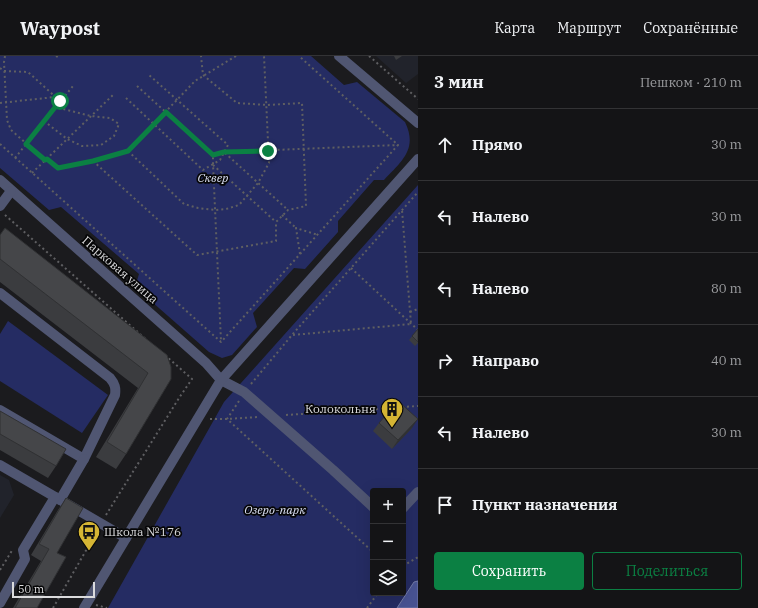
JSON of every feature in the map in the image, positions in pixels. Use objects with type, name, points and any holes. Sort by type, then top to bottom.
[{"type":"street","points":[[339,56],[418,123]]},
{"type":"street","points":[[84,608],[221,380],[418,159]]},
{"type":"street","name":"Парковая улица","points":[[0,180],[206,363],[221,380]]},
{"type":"street","points":[[0,206],[11,191]]},
{"type":"street","points":[[0,293],[110,378],[115,384],[116,389],[115,395],[84,459],[23,550],[25,559],[0,603]]},
{"type":"street","points":[[221,380],[244,392],[370,504]]},
{"type":"street","points":[[0,410],[84,459]]},
{"type":"street","points":[[0,465],[126,538]]},
{"type":"street","points":[[406,505],[418,492]]},
{"type":"path","points":[[5,56],[4,71],[7,120],[11,130],[26,144],[58,168],[93,161],[128,151],[195,81],[236,56]]},
{"type":"path","points":[[93,161],[197,255],[276,241],[276,222],[282,215],[288,210],[306,206],[302,103],[237,103],[203,75],[201,56]]},
{"type":"path","points":[[128,151],[184,204],[198,208],[215,210],[226,209],[239,205],[258,183],[269,163],[264,56]]},
{"type":"path","points":[[299,56],[398,145]]},
{"type":"path","points":[[369,56],[418,99]]},
{"type":"path","points":[[0,68],[4,71],[28,72],[60,101]]},
{"type":"path","points":[[126,98],[203,170],[220,160],[228,145],[149,76]]},
{"type":"path","points":[[15,158],[73,86]]},
{"type":"path","points":[[137,86],[213,155],[221,342]]},
{"type":"path","points":[[32,173],[114,94]]},
{"type":"path","points":[[0,103],[64,96]]},
{"type":"path","points":[[44,121],[67,139],[82,146],[101,145],[114,136],[119,124],[110,118],[91,116],[55,108]]},
{"type":"path","points":[[0,144],[221,342]]},
{"type":"path","points":[[213,155],[224,152],[398,145]]},
{"type":"path","points":[[221,342],[398,145]]},
{"type":"path","points":[[224,152],[288,210]]},
{"type":"path","points":[[213,164],[276,222]]},
{"type":"path","points":[[227,419],[244,392],[418,192]]},
{"type":"path","points":[[402,210],[411,324]]},
{"type":"path","points":[[282,215],[296,228],[318,235]]},
{"type":"path","points":[[296,228],[300,254]]},
{"type":"path","points":[[351,268],[418,330]]},
{"type":"path","points":[[410,312],[418,309]]},
{"type":"path","points":[[292,335],[411,324]]},
{"type":"path","points":[[209,419],[418,406]]},
{"type":"path","points":[[227,419],[370,549]]},
{"type":"path","points":[[406,564],[418,557]]},
{"type":"path","points":[[367,608],[376,596]]},
{"type":"shaded area","points":[[376,56],[418,56],[418,74],[406,83]]},
{"type":"shaded area","points":[[0,475],[9,480],[14,495],[0,518]]},
{"type":"green space","name":"Сквер","points":[[0,56],[311,56],[344,85],[357,82],[405,122],[409,131],[409,147],[402,160],[391,173],[384,180],[374,180],[338,221],[338,232],[305,269],[294,268],[253,313],[257,327],[232,355],[222,358],[209,352],[135,287],[139,274],[61,207],[49,210],[0,168]]},
{"type":"green space","name":"Озеро-парк","points":[[418,185],[418,581],[414,582],[406,594],[406,488],[370,488],[370,596],[405,596],[397,608],[108,608],[224,402]]},
{"type":"green space","points":[[8,321],[108,395],[82,433],[0,381],[0,334]]},
{"type":"water","points":[[418,581],[418,608],[397,608],[406,596],[414,582]]},
{"type":"building","points":[[5,228],[167,355],[171,367],[171,379],[126,454],[107,442],[148,373],[0,259],[0,235]]},
{"type":"building","points":[[418,329],[418,342],[412,336]]},
{"type":"building","points":[[398,401],[418,419],[398,440],[379,423]]},
{"type":"building","points":[[0,411],[66,449],[56,466],[0,434]]},
{"type":"building","points":[[66,498],[83,508],[57,553],[66,557],[37,608],[15,608],[49,549],[39,544]]},
{"type":"place","name":"Колокольня","points":[[392,428]]},
{"type":"place","name":"Школа №176","points":[[89,552]]},
{"type":"route","points":[[60,101],[26,144],[45,160],[47,159],[58,168],[93,161],[128,151],[166,112],[213,155],[224,152],[268,151]]}]
